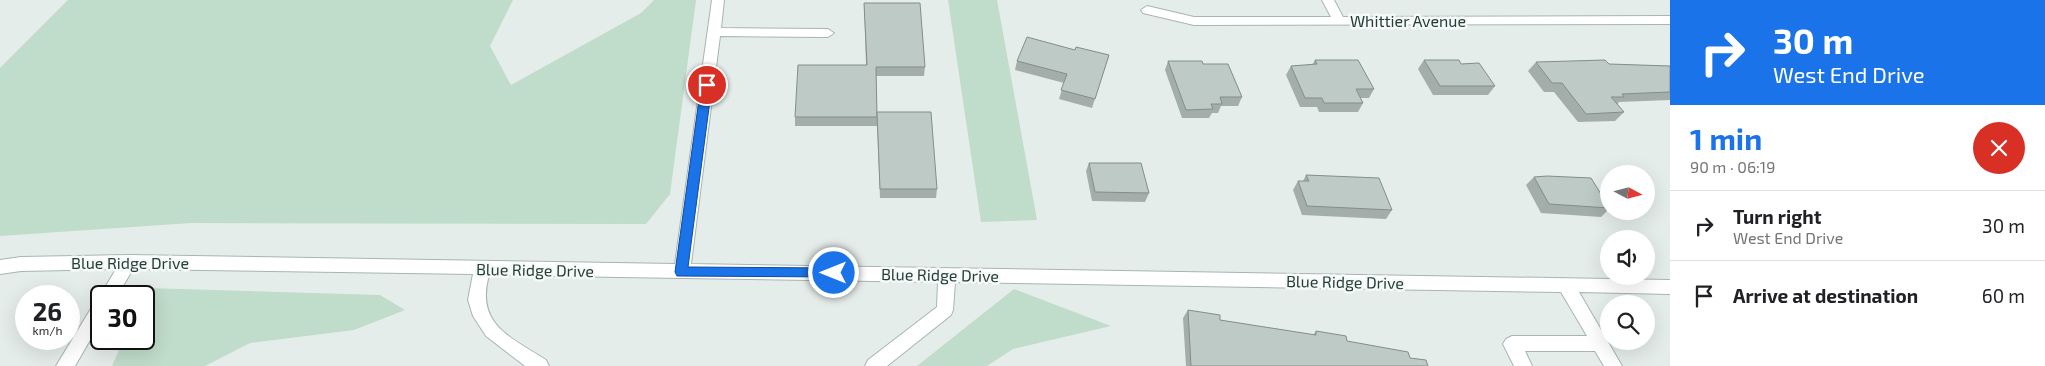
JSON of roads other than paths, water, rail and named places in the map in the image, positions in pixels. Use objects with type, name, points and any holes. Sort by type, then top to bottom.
[{"type":"street","points":[[682,272],[718,0]]},
{"type":"street","points":[[1328,0],[1340,22]]},
{"type":"street","name":"Whittier Avenue","points":[[1148,10],[1194,21],[1670,20]]},
{"type":"street","points":[[714,32],[828,33]]},
{"type":"street","points":[[115,285],[129,262]]},
{"type":"street","name":"Blue Ridge Drive","points":[[0,267],[21,264],[129,262],[682,272],[947,274],[1567,287],[1670,287]]},
{"type":"street","points":[[482,269],[476,299],[483,320],[498,338],[540,366]]},
{"type":"street","points":[[874,366],[945,310],[947,274]]},
{"type":"street","points":[[1523,366],[1512,344],[1600,343],[1567,287]]},
{"type":"street","points":[[65,366],[90,325]]},
{"type":"street","points":[[1604,350],[1613,366]]}]
